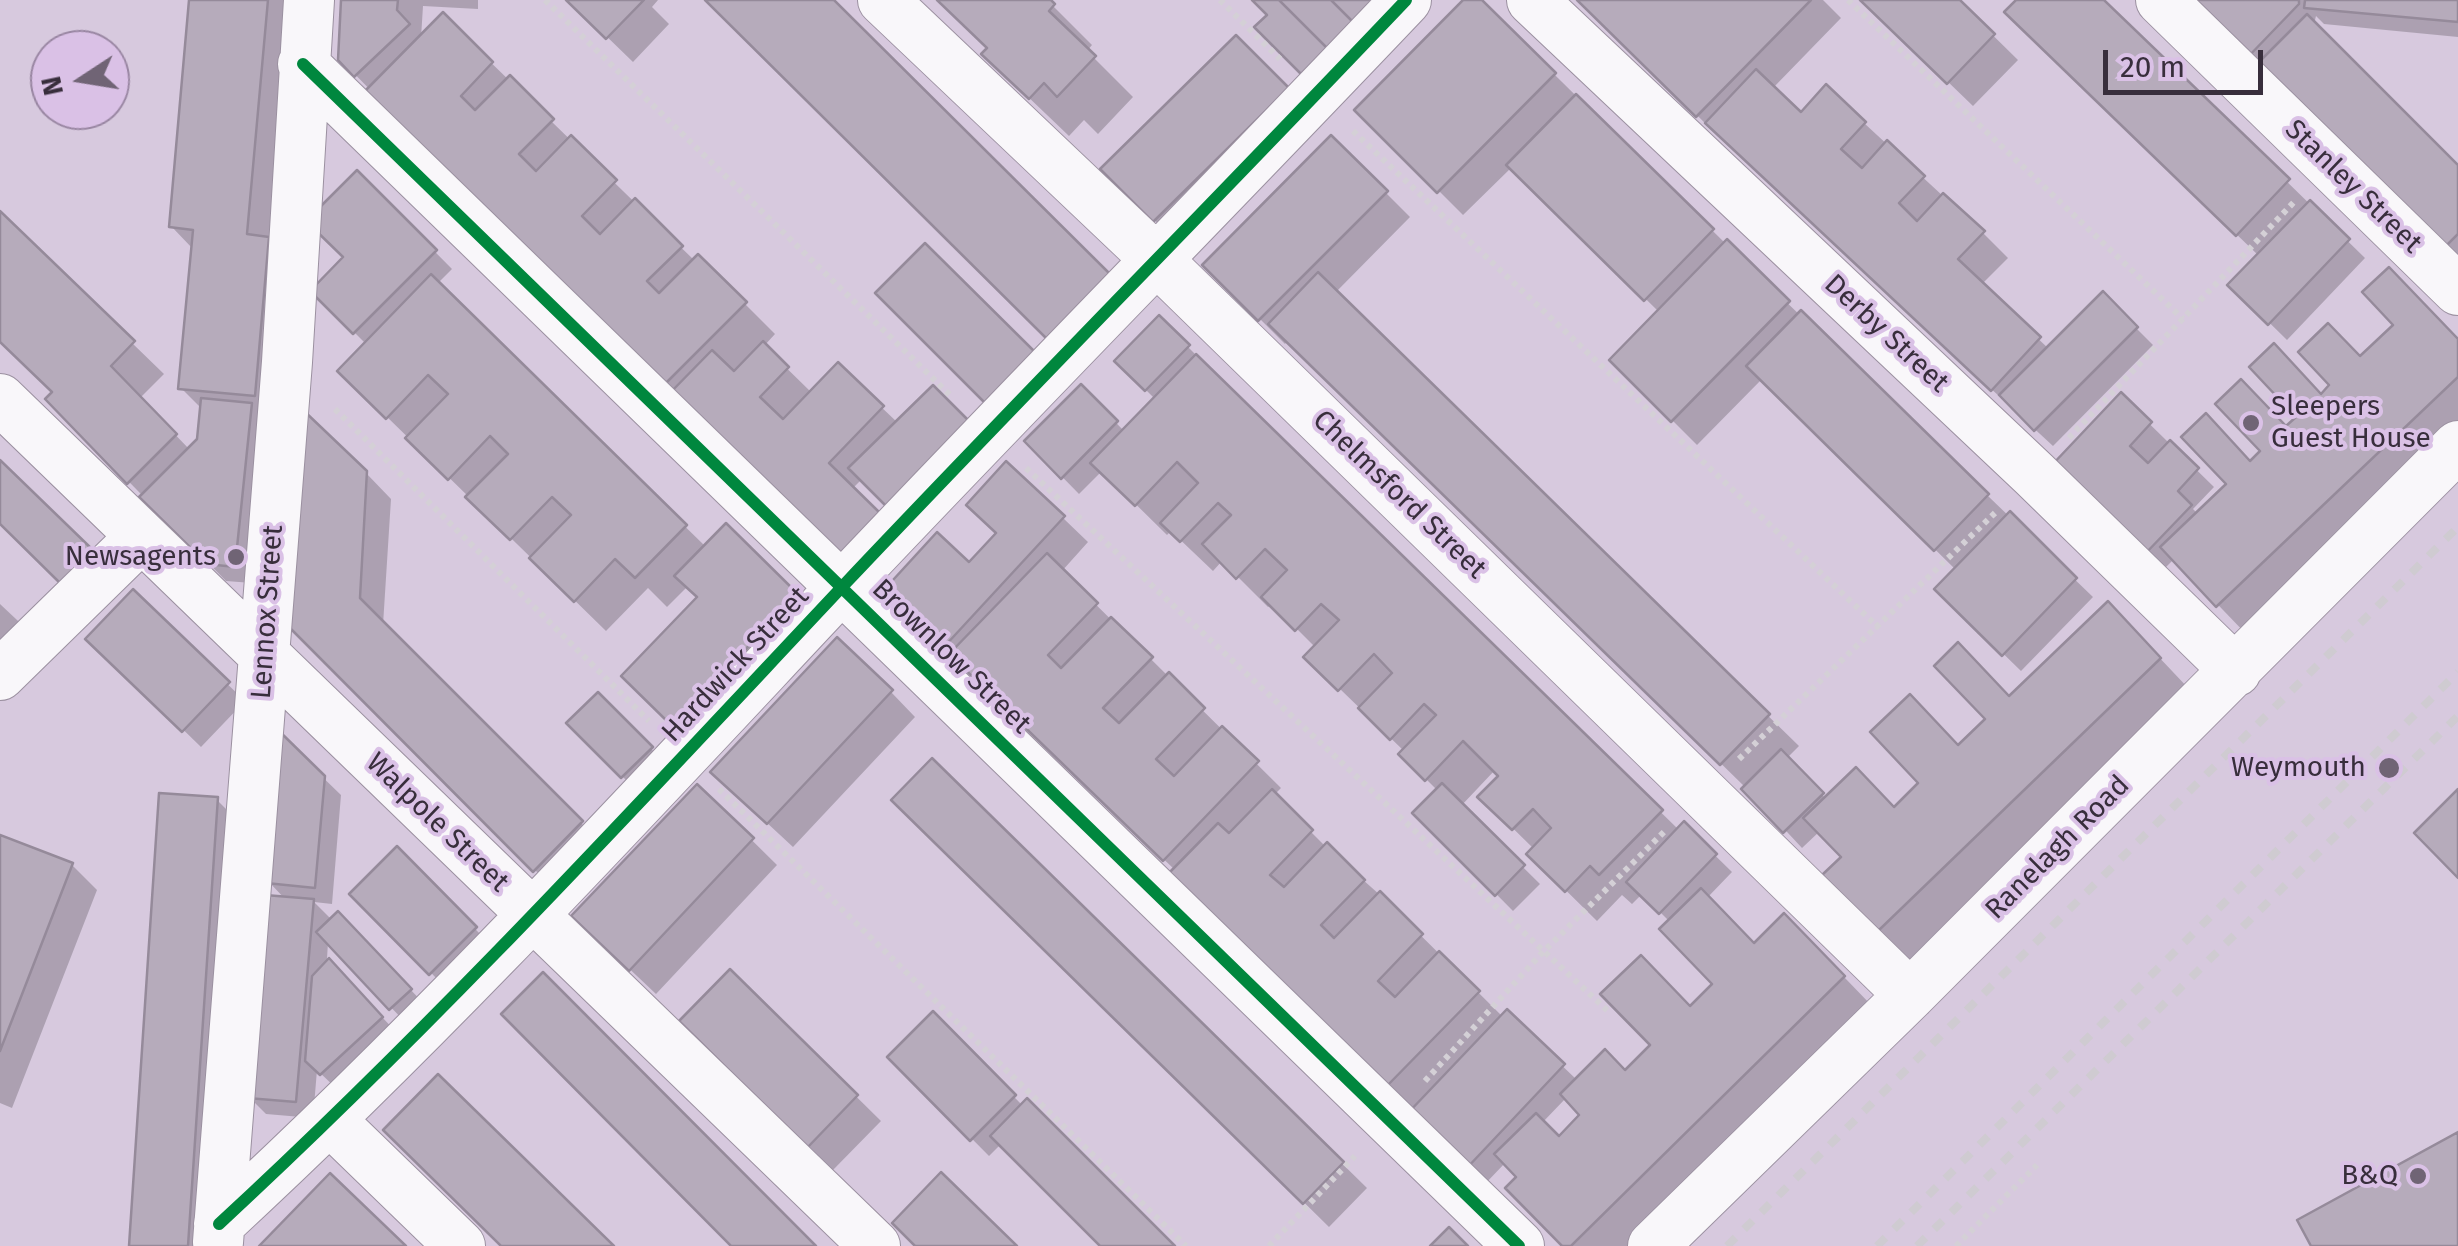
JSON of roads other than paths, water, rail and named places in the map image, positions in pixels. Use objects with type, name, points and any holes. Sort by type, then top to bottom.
[{"type":"street","name":"Lennox Street","points":[[218,1235],[287,362],[309,0]]},
{"type":"street","name":"Chelmsford Street","points":[[883,0],[1157,260],[1910,995]]},
{"type":"street","name":"Hardwick Street","points":[[218,1235],[686,757],[842,587],[1406,0]]},
{"type":"street","name":"Derby Street","points":[[1532,0],[2034,474],[2236,671]]},
{"type":"street","name":"Stanley Street","points":[[2161,0],[2458,290]]},
{"type":"street","name":"Brownlow Street","points":[[304,64],[1519,1246]]},
{"type":"street","name":"Walpole Street","points":[[0,399],[874,1246]]},
{"type":"street","name":"Ranelagh Road","points":[[1653,1246],[1910,995],[2458,446]]},
{"type":"street","points":[[0,675],[140,538]]},
{"type":"street","points":[[331,1120],[460,1246]]},
{"type":"railway","points":[[1727,1246],[2458,527]]},
{"type":"railway","points":[[1877,1246],[2458,672]]},
{"type":"railway","points":[[1917,1246],[2458,716]]},
{"type":"place","name":"Sleepers Guest House","points":[[2251,423]]},
{"type":"place","name":"Newsagents","points":[[236,557]]},
{"type":"place","name":"Weymouth","points":[[2389,768]]},
{"type":"place","name":"B&Q","points":[[2418,1176]]}]
